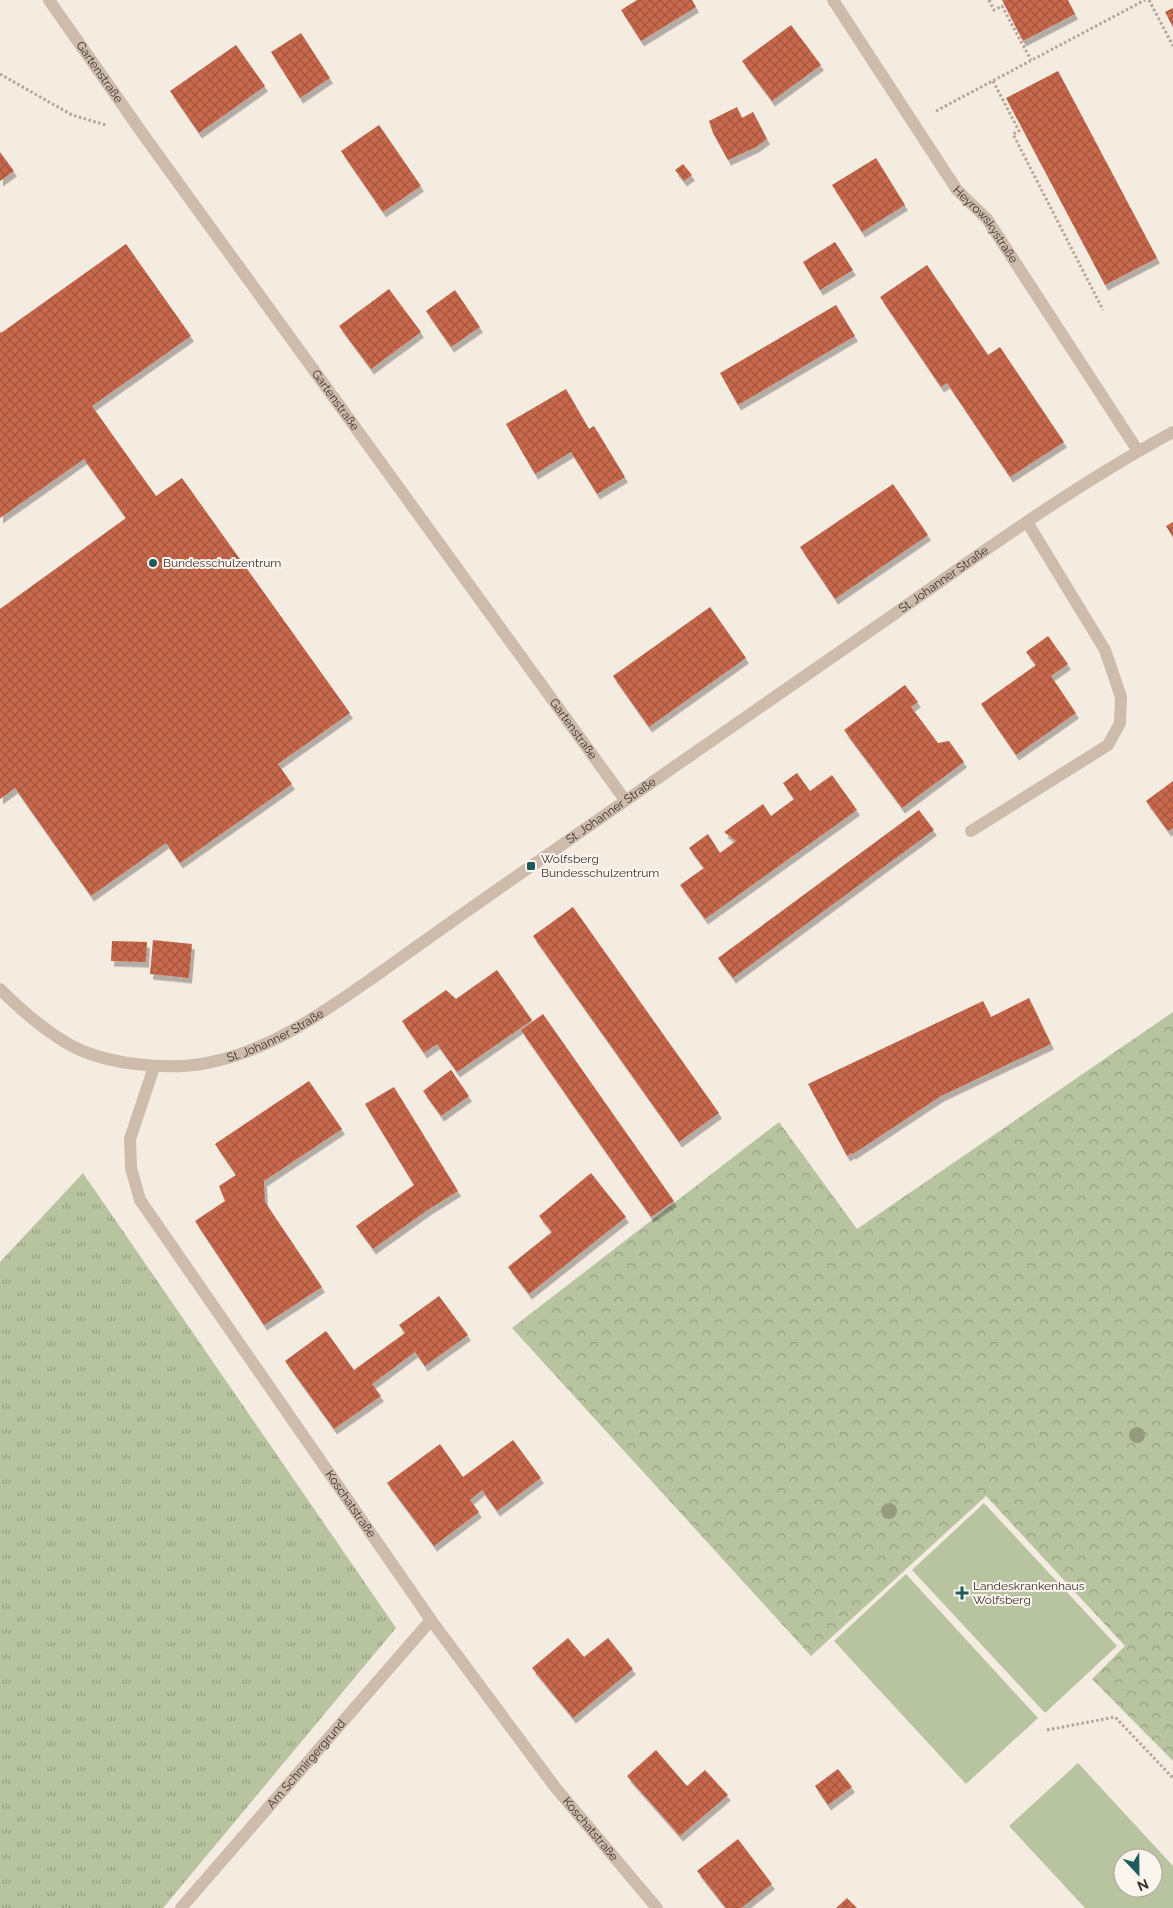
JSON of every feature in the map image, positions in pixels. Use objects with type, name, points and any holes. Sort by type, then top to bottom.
[{"type":"street","name":"Gartenstraße","points":[[49,0],[145,137],[625,800]]},
{"type":"street","name":"Heyrowskystraße","points":[[833,0],[957,190],[986,219],[1138,451]]},
{"type":"street","name":"St. Johanner Straße","points":[[0,989],[28,1017],[68,1044],[104,1058],[154,1067],[205,1063],[245,1053],[288,1033],[348,995],[625,800],[1027,522],[1138,451],[1173,432]]},
{"type":"street","points":[[971,831],[1108,745],[1120,723],[1121,697],[1105,650],[1027,522]]},
{"type":"street","name":"Koschatstraße","points":[[154,1067],[130,1139],[131,1168],[140,1200],[431,1620],[555,1787],[657,1908]]},
{"type":"street","name":"Am Schmirgergrund","points":[[181,1908],[431,1620]]},
{"type":"path","points":[[989,0],[994,10],[1002,6],[1031,60]]},
{"type":"path","points":[[913,123],[1145,0]]},
{"type":"path","points":[[1149,0],[1173,46]]},
{"type":"path","points":[[0,74],[72,115],[145,137]]},
{"type":"path","points":[[993,81],[1019,131],[1013,134],[1103,310]]},
{"type":"path","points":[[1047,1730],[1116,1717],[1173,1778]]},
{"type":"green space","name":"Landeskrankenhaus Wolfsberg","points":[[1173,1012],[1173,1761],[1092,1679],[1125,1646],[986,1496],[811,1656],[512,1328],[779,1122],[857,1229]]},
{"type":"green space","points":[[83,1173],[396,1628],[163,1908],[0,1908],[0,1262]]},
{"type":"green space","points":[[984,1503],[1117,1646],[1045,1713],[912,1570]]},
{"type":"green space","points":[[906,1574],[1038,1718],[966,1784],[834,1641]]},
{"type":"green space","points":[[1078,1763],[1156,1848],[1113,1848],[1113,1898],[1163,1898],[1163,1855],[1173,1866],[1173,1908],[1085,1908],[1009,1826]]},
{"type":"building","points":[[637,0],[692,0],[696,7],[641,41],[621,10]]},
{"type":"building","points":[[1002,0],[1068,0],[1075,14],[1023,41]]},
{"type":"building","points":[[1173,8],[1173,27],[1165,12]]},
{"type":"building","points":[[791,25],[821,65],[772,101],[742,61]]},
{"type":"building","points":[[301,33],[330,78],[300,98],[271,52]]},
{"type":"building","points":[[236,45],[265,86],[199,133],[170,91]]},
{"type":"building","points":[[1058,71],[1157,258],[1105,285],[1006,98]]},
{"type":"building","points":[[737,107],[742,118],[753,112],[767,139],[756,147],[728,160],[713,133],[709,121]]},
{"type":"building","points":[[379,125],[421,186],[383,212],[341,151]]},
{"type":"building","points":[[0,152],[14,171],[0,181]]},
{"type":"building","points":[[876,158],[905,205],[862,232],[832,185]]},
{"type":"building","points":[[683,164],[692,175],[684,181],[675,170]]},
{"type":"building","points":[[835,242],[853,270],[820,290],[803,262]]},
{"type":"building","name":"Bundesschulzentrum","points":[[126,244],[191,336],[92,406],[156,496],[182,478],[350,713],[278,764],[292,784],[180,863],[166,843],[91,896],[15,788],[0,799],[0,609],[126,518],[84,459],[0,518],[0,331],[1,333]]},
{"type":"building","points":[[927,265],[988,355],[1000,347],[1064,442],[1010,477],[947,383],[941,387],[880,297]]},
{"type":"building","points":[[389,289],[421,332],[371,369],[339,326]]},
{"type":"building","points":[[455,290],[480,327],[451,347],[426,311]]},
{"type":"building","points":[[836,305],[855,336],[738,405],[720,373]]},
{"type":"building","points":[[566,389],[589,429],[594,426],[625,477],[597,494],[571,452],[535,474],[506,424]]},
{"type":"building","points":[[893,484],[928,535],[835,599],[800,547]]},
{"type":"building","points":[[1173,522],[1173,537],[1166,526]]},
{"type":"building","points":[[710,607],[746,658],[649,727],[613,676]]},
{"type":"building","points":[[1048,636],[1068,664],[1051,676],[1076,713],[1016,755],[981,704],[1036,665],[1026,652]]},
{"type":"building","points":[[905,685],[918,702],[911,707],[938,743],[949,741],[964,762],[902,808],[844,730]]},
{"type":"building","points":[[797,773],[810,791],[832,775],[857,810],[705,919],[680,885],[704,868],[689,848],[708,834],[720,853],[736,841],[724,832],[763,804],[771,816],[794,799],[783,783]]},
{"type":"building","points":[[1173,781],[1173,828],[1168,831],[1146,801]]},
{"type":"building","points":[[919,810],[934,830],[733,978],[718,958]]},
{"type":"building","points":[[573,907],[719,1113],[679,1142],[533,936]]},
{"type":"building","points":[[153,940],[192,944],[189,978],[150,974]]},
{"type":"building","points":[[112,941],[147,942],[146,962],[111,961]]},
{"type":"building","points":[[497,970],[532,1020],[457,1072],[437,1044],[424,1053],[402,1021],[446,990],[456,999]]},
{"type":"building","points":[[1029,998],[1051,1044],[941,1096],[853,1154],[847,1156],[808,1084],[983,1001],[991,1017]]},
{"type":"building","points":[[543,1014],[674,1201],[651,1217],[521,1030]]},
{"type":"building","points":[[451,1070],[469,1096],[441,1116],[423,1091]]},
{"type":"building","points":[[309,1081],[342,1129],[264,1181],[265,1202],[322,1287],[264,1325],[195,1221],[225,1201],[219,1186],[236,1175],[215,1144]]},
{"type":"building","points":[[394,1087],[458,1191],[373,1249],[356,1226],[414,1185],[365,1104]]},
{"type":"building","points":[[591,1173],[626,1217],[529,1294],[508,1267],[552,1232],[539,1216]]},
{"type":"building","points":[[439,1296],[468,1335],[425,1366],[415,1352],[372,1384],[381,1396],[334,1429],[285,1361],[326,1331],[354,1370],[405,1333],[399,1325]]},
{"type":"building","points":[[513,1440],[541,1478],[497,1511],[482,1490],[470,1500],[479,1512],[434,1546],[387,1483],[440,1444],[463,1477]]},
{"type":"building","points":[[568,1638],[584,1657],[608,1638],[633,1669],[573,1718],[532,1668]]},
{"type":"building","points":[[656,1750],[687,1786],[705,1770],[728,1795],[680,1836],[627,1776]]},
{"type":"building","points":[[838,1769],[852,1787],[828,1805],[815,1786]]},
{"type":"building","points":[[738,1839],[772,1884],[741,1908],[726,1908],[697,1871]]},
{"type":"building","points":[[847,1898],[857,1908],[836,1908]]},
{"type":"place","name":"Bundesschulzentrum","points":[[153,563]]},
{"type":"place","name":"Wolfsberg Bundesschulzentrum","points":[[531,866]]},
{"type":"place","name":"Landeskrankenhaus Wolfsberg","points":[[962,1593]]}]
